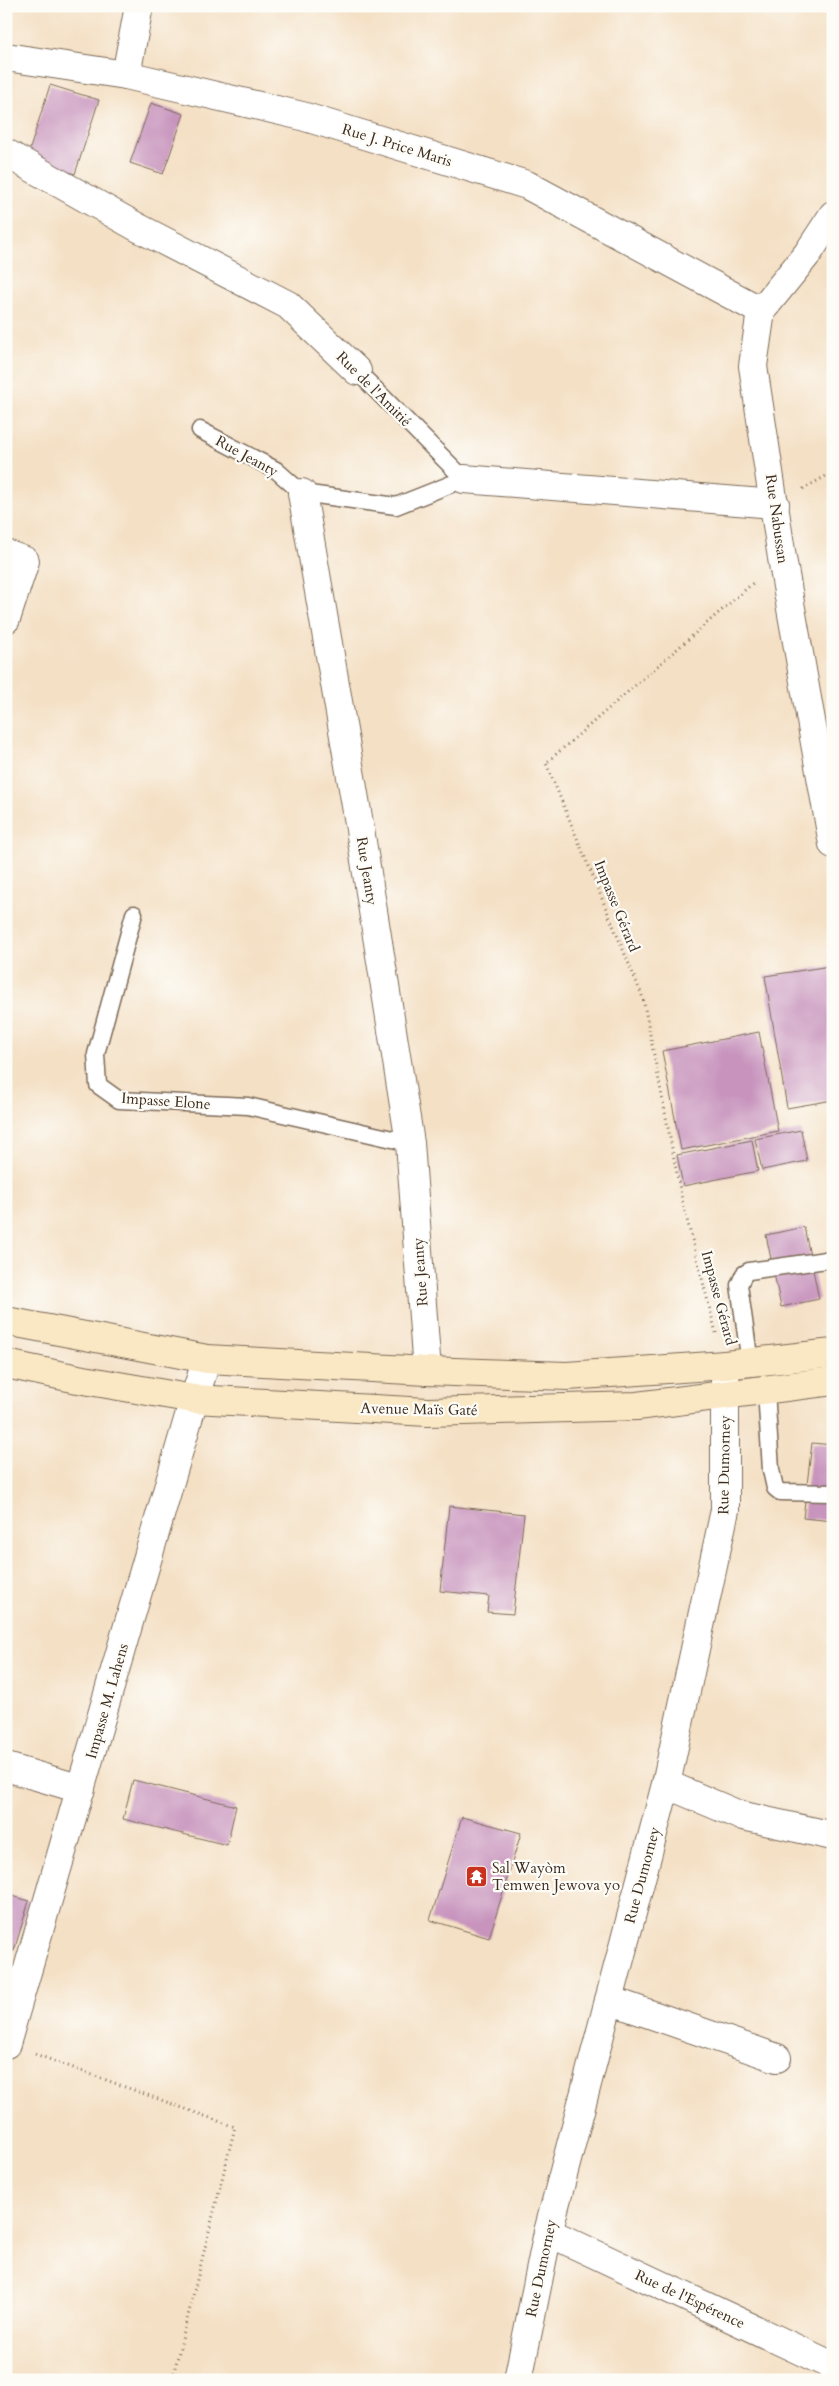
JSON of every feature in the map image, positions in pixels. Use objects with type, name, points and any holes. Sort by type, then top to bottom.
[{"type":"main road","points":[[6,1321],[207,1359],[427,1371],[567,1376],[737,1364],[833,1353]]},
{"type":"main road","name":"Avenue Maïs Gaté","points":[[6,1364],[78,1379],[194,1399],[428,1412],[637,1406],[833,1381]]},
{"type":"street","points":[[126,75],[139,6]]},
{"type":"street","name":"Rue J. Price Maris","points":[[6,56],[126,75],[302,116],[527,185],[761,311]]},
{"type":"street","name":"Rue de l'Amitié","points":[[6,153],[137,227],[288,305],[357,371]]},
{"type":"street","points":[[761,311],[808,253],[833,215]]},
{"type":"street","name":"Rue Nabussan","points":[[761,311],[753,366],[782,558],[833,844]]},
{"type":"street","points":[[464,479],[775,504]]},
{"type":"street","name":"Rue Jeanty","points":[[302,493],[354,794],[410,1143],[427,1371]]},
{"type":"street","points":[[6,620],[16,557]]},
{"type":"street","name":"Impasse M. Lahens","points":[[6,2044],[207,1359]]},
{"type":"street","name":"Rue Dumorney","points":[[518,2380],[548,2232],[666,1784],[725,1510],[725,1395],[737,1364]]},
{"type":"street","points":[[6,1767],[82,1789]]},
{"type":"street","points":[[666,1784],[738,1815],[833,1836]]},
{"type":"street","points":[[609,2000],[777,2058]]},
{"type":"street","name":"Rue de l'Espérence","points":[[548,2232],[833,2366]]},
{"type":"lane","name":"Rue de l'Amitié","points":[[357,371],[464,479]]},
{"type":"lane","name":"Rue Jeanty","points":[[200,430],[276,470],[302,493]]},
{"type":"lane","points":[[302,493],[396,506],[464,479]]},
{"type":"lane","name":"Impasse Elone","points":[[134,914],[96,1054],[98,1085],[118,1100],[248,1106],[410,1143]]},
{"type":"lane","points":[[737,1364],[739,1285],[744,1274],[749,1271],[833,1260]]},
{"type":"lane","points":[[766,1390],[771,1470],[775,1488],[780,1492],[833,1494]]},
{"type":"path","name":"Impasse Gérard","points":[[737,1364],[682,1200],[642,998],[546,763],[782,558]]},
{"type":"path","points":[[6,2044],[235,2127],[172,2380]]},
{"type":"building","points":[[50,85],[99,100],[75,174],[27,158]]},
{"type":"building","points":[[151,103],[184,114],[163,174],[130,163]]},
{"type":"building","points":[[830,966],[833,980],[833,1100],[787,1108],[765,976]]},
{"type":"building","points":[[759,1032],[778,1131],[681,1150],[662,1051]]},
{"type":"building","points":[[801,1130],[807,1161],[762,1170],[755,1139]]},
{"type":"building","points":[[752,1140],[758,1171],[683,1186],[677,1155]]},
{"type":"building","points":[[804,1227],[819,1299],[781,1307],[766,1235]]},
{"type":"building","points":[[812,1443],[833,1445],[833,1521],[803,1518]]},
{"type":"building","points":[[449,1506],[524,1514],[513,1614],[487,1612],[489,1596],[440,1591]]},
{"type":"building","points":[[133,1780],[236,1806],[227,1845],[123,1819]]},
{"type":"building","name":"Sal Wayòm Temwen Jewova yo","points":[[462,1817],[521,1833],[489,1938],[430,1920]]},
{"type":"building","points":[[6,1894],[29,1901],[14,1951],[6,1949]]},
{"type":"place","name":"Sal Wayòm Temwen Jewova yo","points":[[476,1877]]}]
